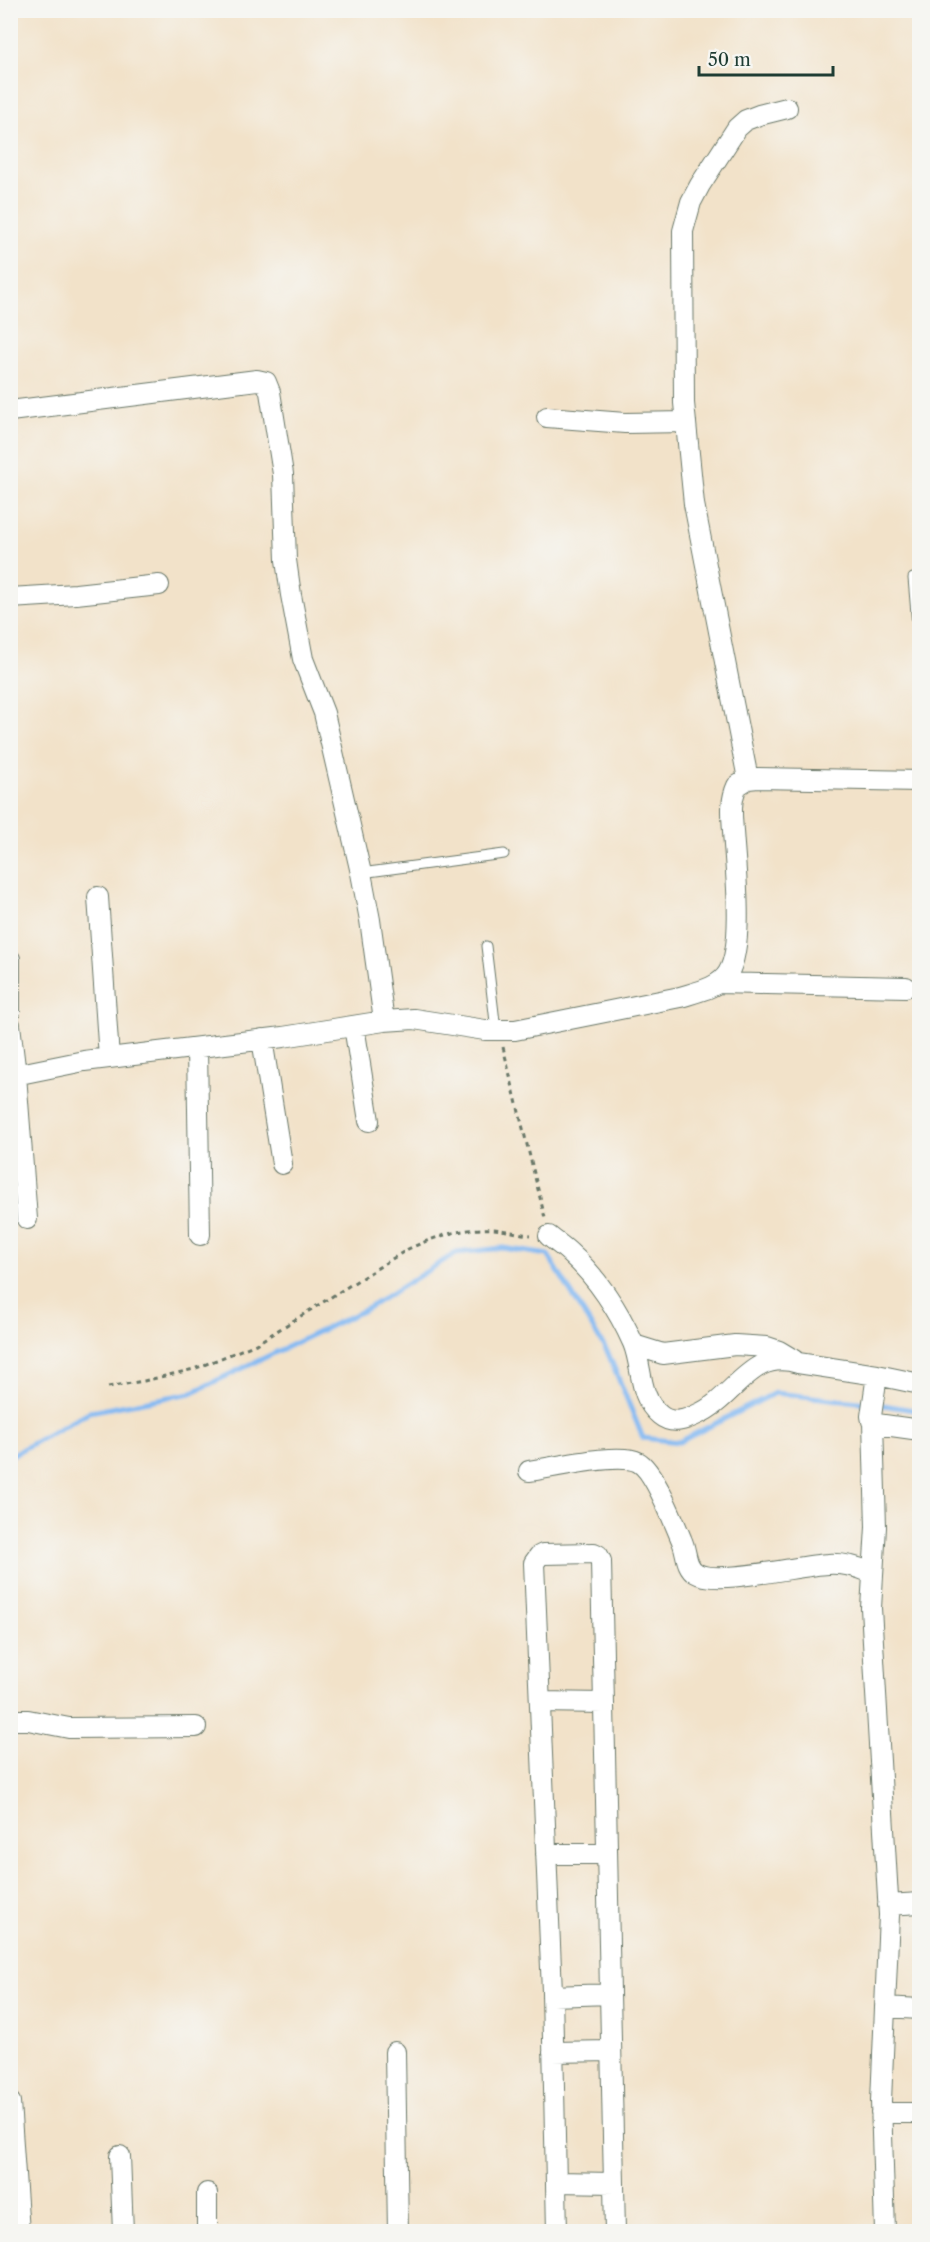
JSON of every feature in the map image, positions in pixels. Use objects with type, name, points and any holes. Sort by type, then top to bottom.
[{"type":"street","points":[[748,779],[698,528],[686,422],[682,345],[683,231],[688,210],[700,185],[737,128],[746,120],[787,108]]},
{"type":"street","points":[[10,411],[257,380],[266,382],[270,392],[282,466],[286,560],[303,659],[321,703],[361,873],[384,1021]]},
{"type":"street","points":[[547,417],[635,424],[686,422]]},
{"type":"street","points":[[10,590],[11,598],[159,585]]},
{"type":"street","points":[[13,1075],[109,1058],[197,1048],[384,1021],[414,1019],[497,1031],[515,1030],[680,997],[718,982],[728,973],[733,958],[737,935],[733,799],[737,786],[748,779],[920,781]]},
{"type":"street","points":[[98,897],[109,1058]]},
{"type":"street","points":[[10,959],[10,1012]]},
{"type":"street","points":[[718,982],[906,987]]},
{"type":"street","points":[[10,1025],[27,1219]]},
{"type":"street","points":[[354,1026],[369,1120]]},
{"type":"street","points":[[262,1039],[282,1164]]},
{"type":"street","points":[[197,1048],[201,1235]]},
{"type":"street","points":[[549,1236],[571,1254],[595,1280],[619,1316],[634,1346],[643,1391],[662,1417],[679,1421],[707,1410],[761,1364],[786,1359],[877,1379],[920,1384]]},
{"type":"street","points":[[634,1346],[663,1354],[735,1345],[767,1347],[779,1351],[798,1363]]},
{"type":"street","points":[[877,1379],[872,1419],[876,1527],[871,1608],[888,1905],[881,2113],[885,2232]]},
{"type":"street","points":[[872,1419],[920,1430]]},
{"type":"street","points":[[529,1471],[627,1458],[639,1462],[657,1486],[684,1544],[688,1566],[698,1575],[731,1577],[830,1563],[854,1566],[872,1573]]},
{"type":"street","points":[[557,2232],[552,1996],[534,1563],[543,1554],[594,1553],[601,1560],[615,2232]]},
{"type":"street","points":[[540,1702],[604,1703]]},
{"type":"street","points":[[10,1720],[28,1720],[69,1728],[196,1727]]},
{"type":"street","points":[[546,1854],[607,1854]]},
{"type":"street","points":[[888,1905],[920,1903]]},
{"type":"street","points":[[552,1996],[610,1994]]},
{"type":"street","points":[[885,2007],[920,2009]]},
{"type":"street","points":[[553,2052],[611,2051]]},
{"type":"street","points":[[395,2052],[398,2232]]},
{"type":"street","points":[[10,2102],[20,2232]]},
{"type":"street","points":[[881,2113],[920,2113]]},
{"type":"street","points":[[120,2156],[123,2232]]},
{"type":"street","points":[[556,2182],[614,2183]]},
{"type":"street","points":[[207,2193],[207,2232]]},
{"type":"lane","points":[[913,578],[920,661]]},
{"type":"lane","points":[[361,873],[504,854]]},
{"type":"lane","points":[[486,946],[497,1031]]},
{"type":"path","points":[[108,1387],[194,1370],[256,1344],[408,1249],[427,1240],[466,1230],[493,1229],[549,1236],[497,1031]]},
{"type":"waterway","points":[[10,1456],[89,1412],[191,1393],[368,1308],[456,1253],[503,1248],[548,1255],[608,1353],[643,1438],[679,1442],[775,1393],[868,1403]]},
{"type":"waterway","points":[[877,1404],[920,1411]]}]
